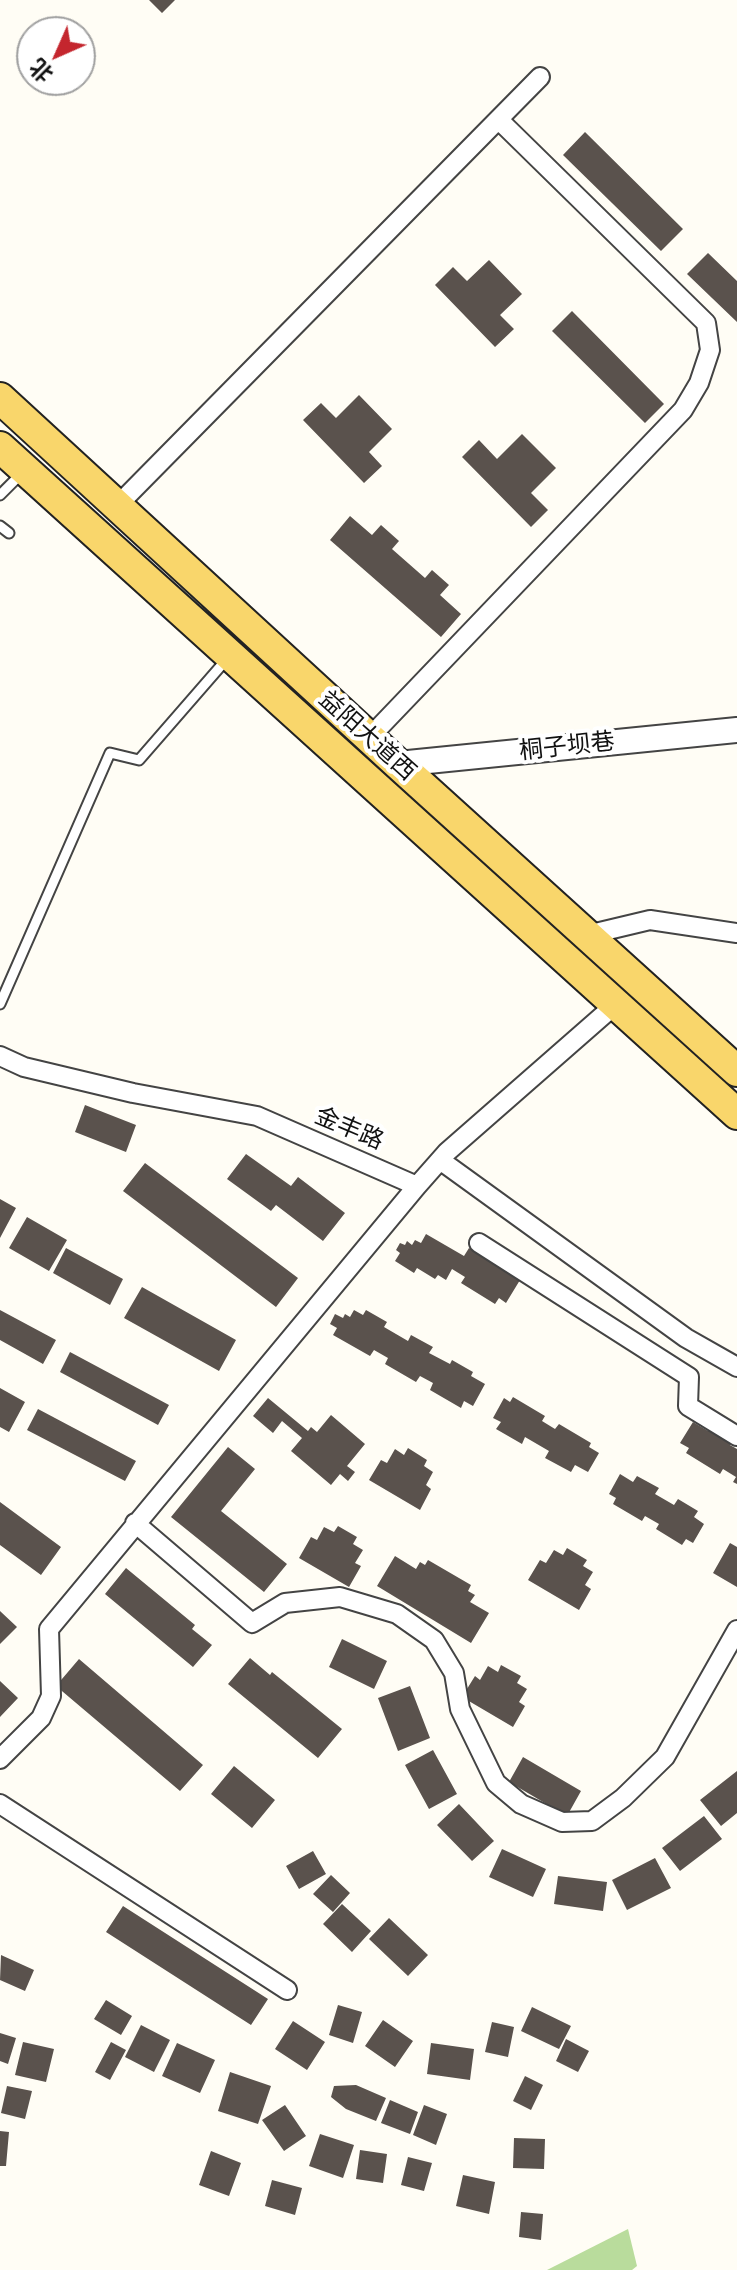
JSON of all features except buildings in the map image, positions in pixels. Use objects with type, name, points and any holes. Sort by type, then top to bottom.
[{"type":"main road","name":"益阳大道西","points":[[0,398],[737,1071]]},
{"type":"main road","name":"益阳大道西","points":[[0,447],[737,1114]]},
{"type":"street","points":[[117,506],[540,77]]},
{"type":"street","points":[[369,738],[683,410],[699,383],[710,350],[706,323],[499,120]]},
{"type":"street","name":"桐子坝巷","points":[[398,764],[737,730]]},
{"type":"street","points":[[587,935],[650,920],[737,933]]},
{"type":"street","points":[[0,1759],[41,1718],[51,1696],[49,1629],[135,1523],[440,1160],[616,1004]]},
{"type":"street","name":"金丰路","points":[[0,1056],[24,1067],[133,1093],[257,1116],[417,1186]]},
{"type":"street","points":[[440,1160],[686,1338],[737,1367]]},
{"type":"street","points":[[479,1243],[689,1377],[688,1406],[737,1436]]},
{"type":"street","points":[[135,1523],[252,1623],[285,1603],[340,1597],[397,1614],[434,1640],[454,1673],[460,1709],[496,1783],[521,1804],[562,1822],[592,1821],[623,1798],[665,1757],[737,1630]]},
{"type":"street","points":[[0,1804],[287,1990]]},
{"type":"lane","points":[[0,495],[24,470]]},
{"type":"lane","points":[[0,526],[9,533]]},
{"type":"lane","points":[[0,1004],[110,753],[139,760],[230,656]]},
{"type":"green space","points":[[628,2229],[637,2266],[632,2270],[547,2270]]}]
